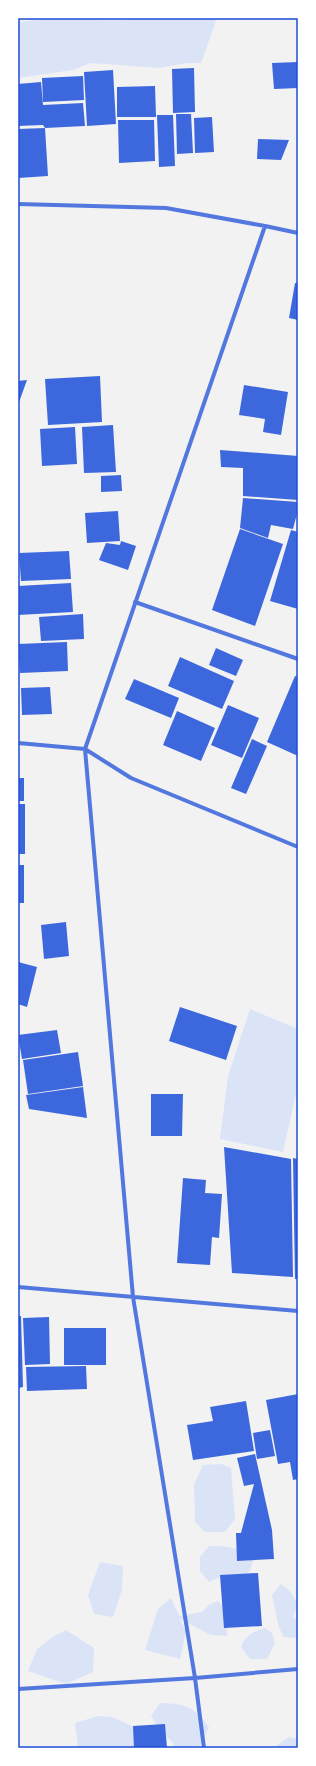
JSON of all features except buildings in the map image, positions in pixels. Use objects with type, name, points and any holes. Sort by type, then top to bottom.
[{"type":"street","points":[[18,204],[166,208],[265,226],[298,234]]},
{"type":"street","points":[[204,1748],[195,1678],[133,1297],[85,749],[265,226]]},
{"type":"street","points":[[135,602],[298,659]]},
{"type":"street","points":[[18,743],[85,749],[131,778],[298,847]]},
{"type":"street","points":[[18,1287],[298,1311]]},
{"type":"street","points":[[18,1689],[195,1678],[298,1669]]},
{"type":"shaded area","points":[[52,18],[128,20],[129,18],[217,18],[201,63],[187,63],[159,68],[91,63],[73,70],[18,78],[18,22]]},
{"type":"shaded area","points":[[250,1009],[298,1029],[298,1085],[283,1152],[220,1139],[228,1076]]},
{"type":"shaded area","points":[[222,1464],[231,1468],[235,1519],[225,1532],[205,1532],[195,1522],[194,1484],[203,1465]]},
{"type":"shaded area","points":[[209,1546],[232,1548],[248,1554],[254,1558],[250,1571],[239,1580],[225,1575],[209,1582],[200,1571],[200,1557]]},
{"type":"shaded area","points":[[100,1562],[123,1566],[122,1590],[113,1617],[94,1614],[88,1595]]},
{"type":"shaded area","points":[[281,1584],[290,1591],[298,1605],[293,1616],[298,1623],[298,1638],[283,1637],[278,1624],[272,1595]]},
{"type":"shaded area","points":[[171,1598],[179,1616],[202,1612],[210,1604],[218,1601],[228,1612],[227,1636],[211,1635],[180,1619],[186,1632],[180,1659],[145,1650],[158,1609]]},
{"type":"shaded area","points":[[265,1628],[272,1633],[275,1643],[267,1659],[250,1659],[241,1647],[250,1635]]},
{"type":"shaded area","points":[[66,1630],[94,1648],[93,1672],[66,1684],[28,1671],[37,1649],[54,1636]]},
{"type":"shaded area","points":[[160,1703],[183,1705],[194,1710],[203,1720],[209,1727],[199,1748],[174,1748],[173,1743],[160,1730],[151,1716]]},
{"type":"shaded area","points":[[98,1716],[112,1717],[143,1731],[143,1748],[78,1748],[75,1723]]},
{"type":"shaded area","points":[[289,1737],[298,1739],[298,1748],[277,1748],[276,1746]]}]
